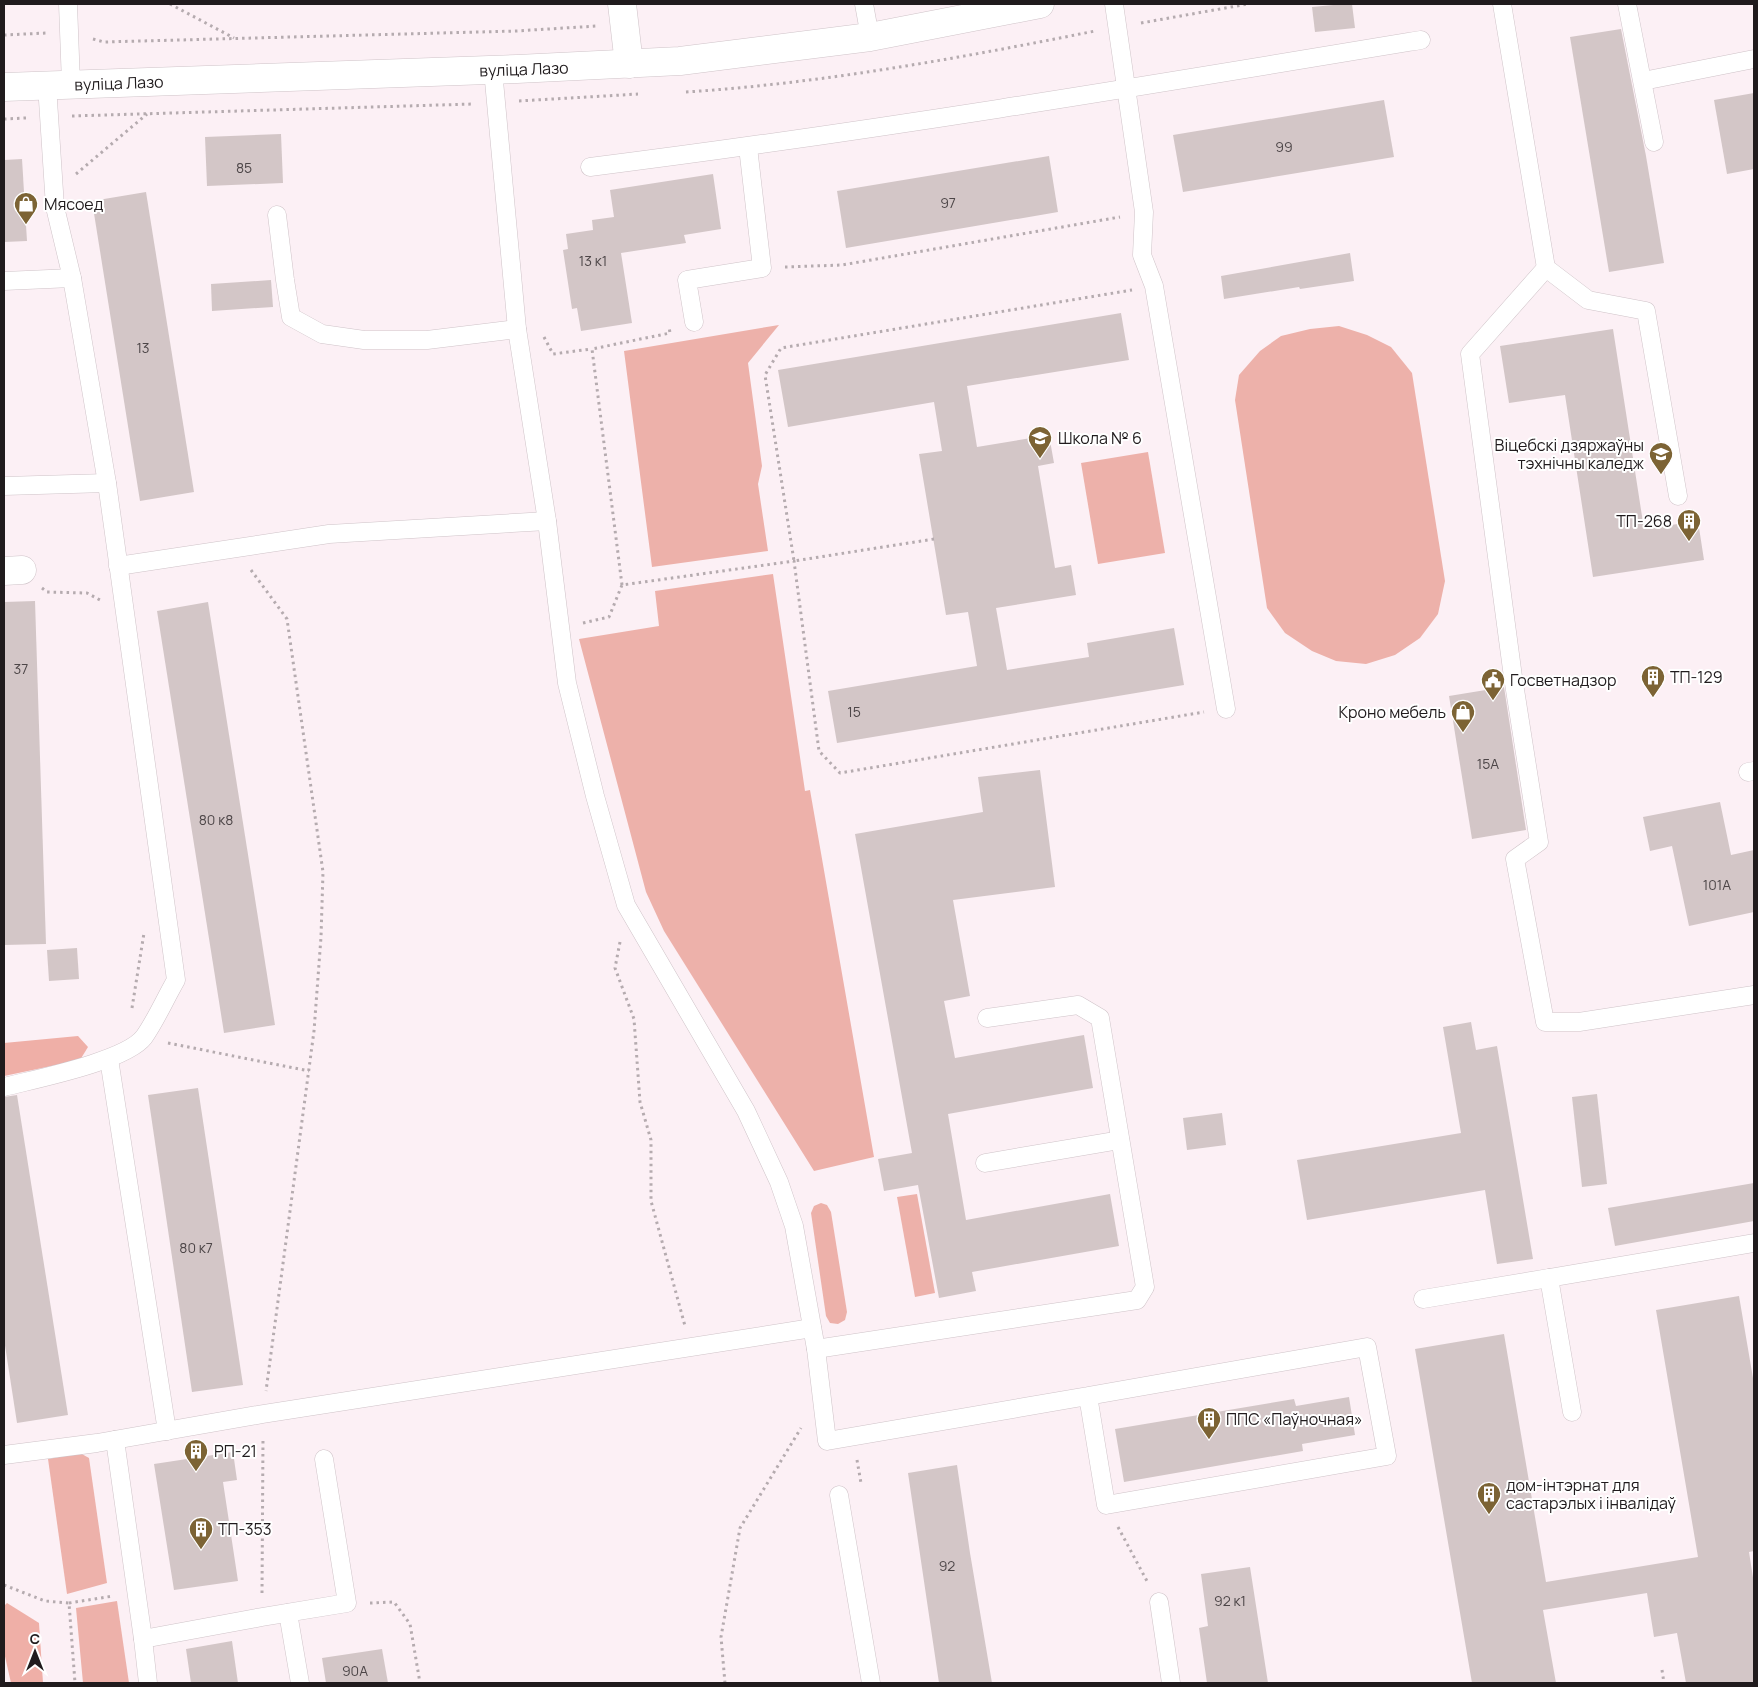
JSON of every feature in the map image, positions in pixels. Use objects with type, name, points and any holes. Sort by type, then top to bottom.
[{"type":"street","name":"вуліца Лазо","points":[[4,86],[492,70],[694,59],[870,37],[1040,4]]},
{"type":"street","points":[[623,15],[628,64]]},
{"type":"lane","points":[[4,1087],[109,1059],[126,1051],[143,1038],[176,980],[106,483],[72,278],[55,206],[59,84],[69,32],[68,4]]},
{"type":"lane","points":[[864,4],[870,37]]},
{"type":"lane","points":[[1114,4],[1144,212],[1142,255],[1154,286],[1226,709]]},
{"type":"lane","points":[[1502,4],[1546,268],[1588,300],[1646,311],[1678,496]]},
{"type":"lane","points":[[1628,4],[1654,142]]},
{"type":"lane","points":[[590,167],[748,147],[1127,89],[1421,40]]},
{"type":"lane","points":[[1643,81],[1754,59]]},
{"type":"lane","points":[[492,70],[517,329],[546,521],[567,683],[595,796],[626,905],[746,1111],[779,1182],[794,1226],[816,1349],[827,1441],[1368,1347],[1387,1456],[1106,1505],[1088,1396]]},
{"type":"lane","points":[[694,322],[687,280],[762,268],[748,147]]},
{"type":"lane","points":[[277,215],[284,280],[292,317],[322,334],[364,340],[427,340],[517,329]]},
{"type":"lane","points":[[1546,268],[1470,354],[1513,677],[1539,842],[1515,860],[1545,1022],[1579,1022],[1754,995]]},
{"type":"lane","points":[[4,281],[72,278]]},
{"type":"lane","points":[[4,486],[106,483]]},
{"type":"lane","points":[[118,566],[329,534],[546,521]]},
{"type":"lane","points":[[816,1349],[1137,1300],[1145,1287],[1100,1018],[1078,1005],[987,1018]]},
{"type":"lane","points":[[109,1059],[167,1431]]},
{"type":"lane","points":[[985,1163],[1120,1140]]},
{"type":"lane","points":[[1422,1299],[1754,1243]]},
{"type":"lane","points":[[1549,1278],[1572,1412]]},
{"type":"lane","points":[[4,1455],[115,1440],[263,1414],[812,1328]]},
{"type":"lane","points":[[115,1440],[148,1683]]},
{"type":"lane","points":[[143,1639],[347,1603],[324,1460]]},
{"type":"lane","points":[[839,1496],[872,1683]]},
{"type":"lane","points":[[1159,1602],[1170,1683]]},
{"type":"lane","points":[[288,1613],[300,1683]]},
{"type":"path","points":[[170,4],[234,38]]},
{"type":"path","points":[[4,35],[69,32],[104,42],[516,30],[581,26],[623,15]]},
{"type":"path","points":[[516,30],[516,38]]},
{"type":"path","points":[[518,101],[519,111]]},
{"type":"path","points":[[75,174],[147,114]]},
{"type":"path","points":[[762,268],[842,265],[1144,212]]},
{"type":"path","points":[[1154,286],[782,348],[765,375],[794,561],[819,751],[840,773],[1226,709]]},
{"type":"path","points":[[540,330],[553,354],[670,334],[668,324]]},
{"type":"path","points":[[560,629],[608,617],[622,585],[592,348]]},
{"type":"path","points":[[622,585],[934,539]]},
{"type":"path","points":[[234,547],[287,619],[323,872],[321,937],[314,1031],[263,1414],[262,1617]]},
{"type":"path","points":[[13,570],[47,592],[86,593],[105,602]]},
{"type":"path","points":[[626,905],[615,968],[634,1019],[640,1102],[651,1140],[651,1201],[691,1348]]},
{"type":"path","points":[[143,1038],[309,1071]]},
{"type":"path","points":[[725,1683],[721,1637],[740,1528],[822,1395]]},
{"type":"path","points":[[1106,1505],[1159,1602]]},
{"type":"path","points":[[4,1585],[45,1601],[69,1603],[115,1596]]},
{"type":"path","points":[[347,1603],[394,1602],[410,1624],[420,1683]]},
{"type":"path","points":[[69,1603],[75,1683]]},
{"type":"path","points":[[1662,1670],[1664,1683]]},
{"type":"shaded area","points":[[779,325],[748,363],[762,466],[758,484],[768,551],[652,567],[624,351]]},
{"type":"shaded area","points":[[1339,326],[1367,335],[1391,347],[1412,373],[1445,581],[1438,614],[1420,638],[1395,655],[1366,664],[1336,661],[1312,651],[1285,633],[1267,608],[1235,400],[1239,375],[1260,351],[1281,336],[1310,329]]},
{"type":"shaded area","points":[[1148,452],[1165,553],[1098,564],[1081,463]]},
{"type":"shaded area","points":[[773,574],[805,791],[810,790],[874,1157],[814,1171],[664,931],[646,892],[579,639],[659,626],[655,591]]},
{"type":"shaded area","points":[[78,1036],[88,1047],[80,1060],[4,1076],[4,1043]]},
{"type":"shaded area","points":[[917,1194],[935,1293],[915,1297],[897,1197]]},
{"type":"shaded area","points":[[821,1203],[827,1205],[831,1212],[847,1312],[845,1320],[838,1324],[830,1323],[826,1316],[811,1213],[814,1206]]},
{"type":"shaded area","points":[[80,1453],[89,1458],[107,1583],[67,1594],[48,1459]]},
{"type":"shaded area","points":[[117,1601],[129,1683],[83,1683],[76,1608]]},
{"type":"shaded area","points":[[7,1603],[39,1623],[43,1683],[11,1683],[4,1652],[4,1606]]},
{"type":"building","points":[[1352,4],[1355,28],[1315,32],[1312,7]]},
{"type":"building","points":[[1621,29],[1646,156],[1664,263],[1609,272],[1570,37]]},
{"type":"building","points":[[1754,93],[1754,169],[1727,174],[1714,100]]},
{"type":"building","points":[[1384,100],[1394,157],[1183,192],[1173,135]]},
{"type":"building","points":[[281,134],[283,183],[207,186],[205,137]]},
{"type":"building","points":[[1049,156],[1058,212],[846,248],[837,191]]},
{"type":"building","points":[[22,159],[27,241],[4,242],[4,160]]},
{"type":"building","points":[[713,174],[721,229],[684,235],[686,243],[621,253],[632,323],[581,331],[577,308],[572,309],[563,250],[568,249],[566,234],[593,230],[592,220],[614,217],[610,190]]},
{"type":"building","points":[[146,192],[194,492],[140,501],[92,201]]},
{"type":"building","points":[[1350,253],[1354,281],[1300,289],[1299,287],[1224,299],[1221,276]]},
{"type":"building","points":[[271,280],[273,307],[212,311],[211,284]]},
{"type":"building","points":[[1121,313],[1129,360],[967,386],[977,447],[1049,435],[1054,463],[1038,466],[1055,568],[1071,565],[1076,595],[996,608],[1007,670],[1089,657],[1087,643],[1174,628],[1184,685],[837,743],[828,691],[977,666],[968,612],[946,615],[919,454],[942,451],[934,402],[788,427],[778,370]]},
{"type":"building","points":[[1613,329],[1644,529],[1698,521],[1704,560],[1593,577],[1565,395],[1509,403],[1500,346]]},
{"type":"building","points":[[35,601],[46,944],[4,945],[4,602]]},
{"type":"building","points":[[208,602],[275,1025],[224,1033],[157,611]]},
{"type":"building","points":[[1504,687],[1526,830],[1472,839],[1449,696]]},
{"type":"building","points":[[1040,770],[1055,887],[953,900],[970,996],[944,1001],[955,1058],[1084,1035],[1093,1088],[948,1114],[966,1220],[1110,1194],[1119,1246],[972,1272],[976,1291],[939,1298],[918,1185],[884,1191],[878,1159],[912,1153],[855,834],[983,812],[978,777]]},
{"type":"building","points":[[1720,802],[1731,855],[1754,850],[1754,912],[1689,926],[1672,846],[1650,851],[1643,817]]},
{"type":"building","points":[[77,948],[79,979],[49,981],[47,950]]},
{"type":"building","points":[[1471,1022],[1476,1050],[1497,1046],[1533,1259],[1497,1264],[1485,1190],[1307,1220],[1297,1160],[1461,1133],[1443,1027]]},
{"type":"building","points":[[198,1088],[243,1385],[192,1392],[148,1095]]},
{"type":"building","points":[[1597,1094],[1607,1184],[1582,1187],[1572,1097]]},
{"type":"building","points":[[17,1095],[68,1415],[17,1423],[4,1339],[4,1097]]},
{"type":"building","points":[[1222,1113],[1226,1145],[1187,1150],[1183,1118]]},
{"type":"building","points":[[1754,1183],[1754,1221],[1615,1246],[1608,1208]]},
{"type":"building","name":"дом-інтэрнат для састарэлых і інвалідаў","points":[[1739,1296],[1754,1384],[1754,1551],[1749,1552],[1754,1584],[1754,1683],[1686,1683],[1677,1633],[1654,1637],[1647,1593],[1543,1610],[1556,1683],[1472,1683],[1415,1349],[1504,1334],[1546,1582],[1698,1557],[1656,1310]]},
{"type":"building","name":"ППС «Паўночная»","points":[[1349,1397],[1355,1435],[1302,1444],[1303,1451],[1124,1482],[1115,1429],[1294,1399],[1296,1406]]},
{"type":"building","points":[[233,1452],[237,1480],[223,1482],[238,1581],[174,1590],[154,1464]]},
{"type":"building","points":[[957,1465],[992,1683],[939,1683],[908,1473]]},
{"type":"building","points":[[1250,1567],[1268,1683],[1207,1683],[1199,1628],[1208,1626],[1201,1574]]},
{"type":"building","points":[[232,1641],[238,1683],[191,1683],[186,1649]]},
{"type":"building","points":[[382,1649],[388,1683],[326,1683],[322,1658]]},
{"type":"place","name":"Мясоед","points":[[26,225]]},
{"type":"place","name":"Школа № 6","points":[[1040,459]]},
{"type":"place","name":"Віцебскі дзяржаўны тэхнічны каледж","points":[[1661,475]]},
{"type":"place","name":"ТП-268","points":[[1689,542]]},
{"type":"place","name":"ТП-129","points":[[1653,698]]},
{"type":"place","name":"Госветнадзор","points":[[1493,701]]},
{"type":"place","name":"Кроно мебель","points":[[1463,733]]},
{"type":"place","name":"ППС «Паўночная»","points":[[1209,1440]]},
{"type":"place","name":"РП-21","points":[[196,1472]]},
{"type":"place","name":"дом-інтэрнат для састарэлых і інвалідаў","points":[[1489,1515]]},
{"type":"place","name":"ТП-353","points":[[201,1550]]}]
